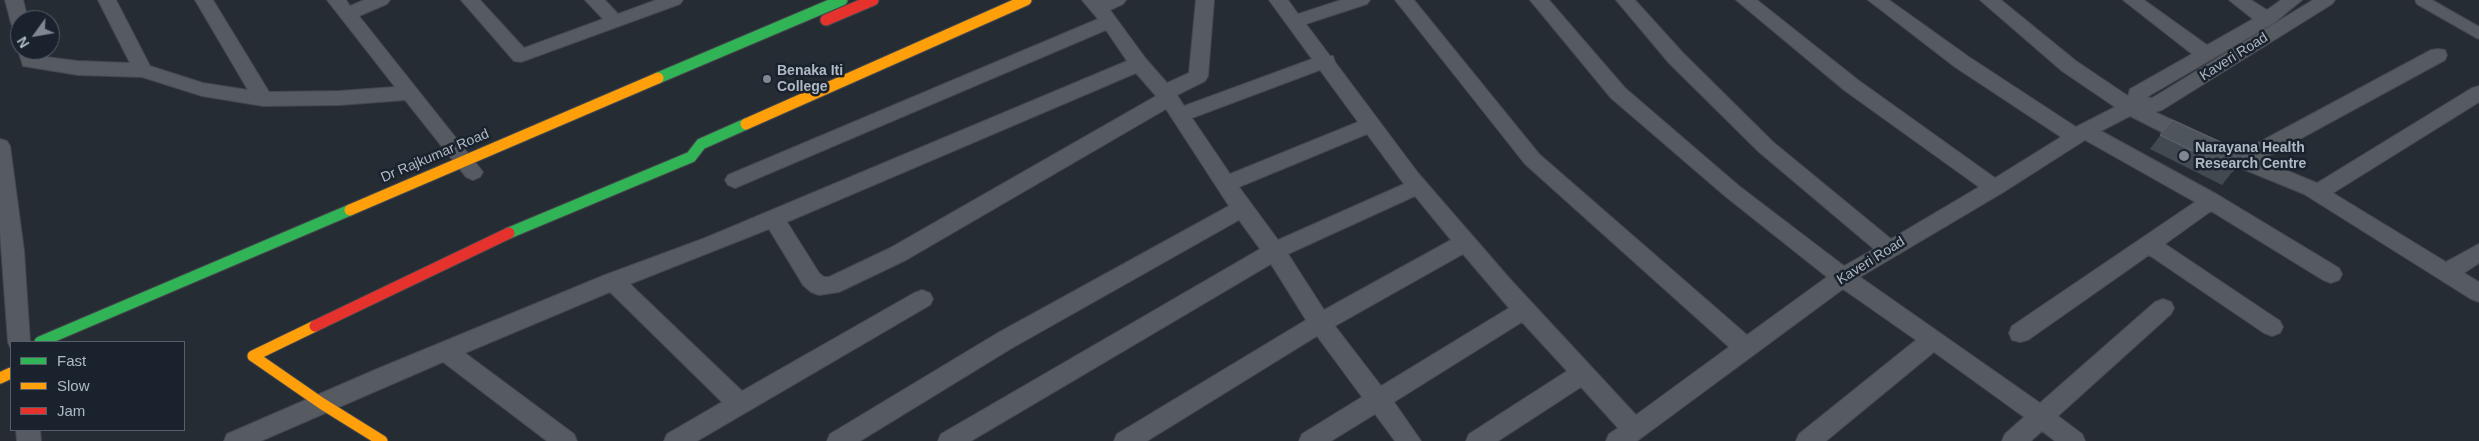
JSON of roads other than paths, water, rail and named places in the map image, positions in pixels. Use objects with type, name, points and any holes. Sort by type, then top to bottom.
[{"type":"street","points":[[107,0],[143,70]]},
{"type":"street","points":[[204,0],[263,99]]},
{"type":"street","points":[[382,0],[342,7],[471,169]]},
{"type":"street","points":[[470,0],[521,56],[674,0]]},
{"type":"street","points":[[594,0],[616,21]]},
{"type":"street","name":"Dr Rajkumar Road","points":[[42,341],[471,169],[848,3],[873,0]]},
{"type":"street","points":[[382,441],[321,403],[253,356],[517,229],[691,157],[701,144],[708,140],[1026,0]]},
{"type":"street","points":[[1171,102],[1198,76],[1205,0]]},
{"type":"street","points":[[1278,0],[1418,186],[1524,310],[1583,373],[1626,435]]},
{"type":"street","points":[[1295,21],[1361,0]]},
{"type":"street","points":[[1404,0],[1532,158],[1746,348]]},
{"type":"street","points":[[1539,0],[1618,93],[1732,191],[1843,277],[2072,441]]},
{"type":"street","points":[[1625,0],[1676,58],[1766,147],[1890,249]]},
{"type":"street","points":[[1745,0],[1851,85],[1995,188]]},
{"type":"street","points":[[1877,0],[1962,62],[2081,134],[2211,201],[2330,274]]},
{"type":"street","points":[[1990,0],[2069,66],[2135,106],[2206,146],[2317,193],[2479,293]]},
{"type":"street","points":[[2132,0],[2207,55]]},
{"type":"street","points":[[2238,0],[2267,19]]},
{"type":"street","name":"Kaveri Road","points":[[2135,106],[2137,94],[2267,19],[2293,0]]},
{"type":"street","name":"Kaveri Road","points":[[1626,435],[1843,277],[1995,188],[2081,134],[2135,106],[2155,105],[2326,0]]},
{"type":"street","name":"Dr Rajkumar Road","points":[[818,24],[848,3]]},
{"type":"street","points":[[735,180],[1104,7],[1139,64],[1171,102],[1242,209],[1274,251],[1320,323],[1409,441]]},
{"type":"street","points":[[2242,161],[2438,55]]},
{"type":"street","points":[[30,60],[78,68],[143,70],[202,89],[263,99],[340,98],[409,93]]},
{"type":"street","points":[[774,219],[811,279],[819,286],[831,286],[898,254],[1171,102],[1326,62]]},
{"type":"street","points":[[236,441],[321,403],[613,281],[774,219],[1139,64]]},
{"type":"street","points":[[2317,193],[2479,93]]},
{"type":"street","points":[[1226,184],[1372,124]]},
{"type":"street","points":[[0,146],[6,253],[19,341]]},
{"type":"street","points":[[950,441],[1274,251],[1418,186]]},
{"type":"street","points":[[2020,333],[2211,201]]},
{"type":"street","points":[[839,441],[1004,341],[1242,209]]},
{"type":"street","points":[[1126,441],[1320,323],[1466,242]]},
{"type":"street","points":[[2149,244],[2272,327]]},
{"type":"street","points":[[2446,273],[2479,252]]},
{"type":"street","points":[[613,281],[739,404]]},
{"type":"street","points":[[676,441],[922,300]]},
{"type":"street","points":[[2014,441],[2163,308]]},
{"type":"street","points":[[1311,441],[1524,310]]},
{"type":"street","points":[[1808,441],[1933,340]]},
{"type":"street","points":[[446,351],[565,441]]},
{"type":"street","points":[[1478,441],[1583,373]]},
{"type":"lane","points":[[2421,0],[2479,32]]},
{"type":"place","name":"Benaka Iti College","points":[[767,79]]},
{"type":"place","name":"Narayana Health Research Centre","points":[[2184,156]]}]
